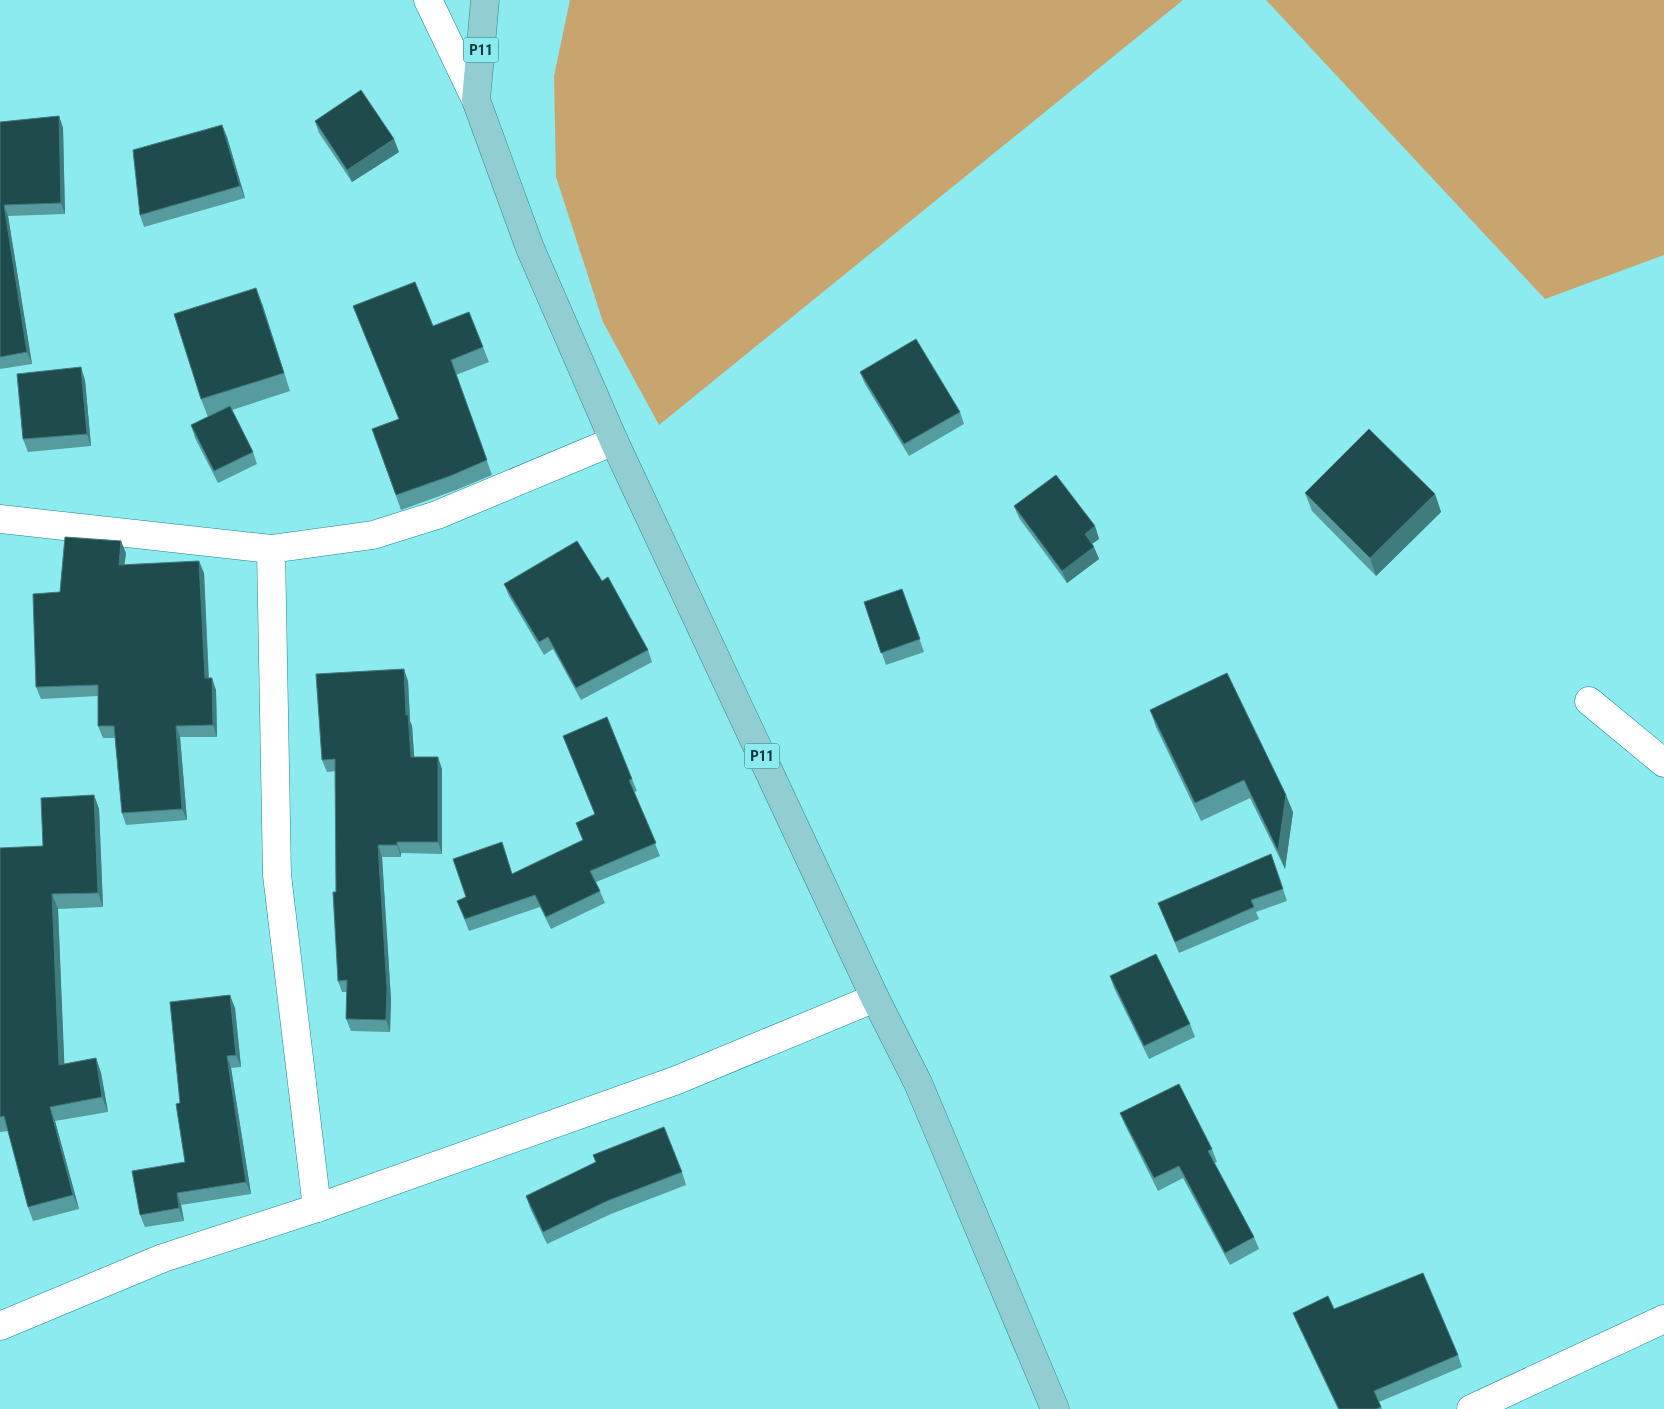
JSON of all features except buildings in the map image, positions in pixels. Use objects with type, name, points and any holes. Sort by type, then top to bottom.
[{"type":"main road","name":"P11","points":[[485,0],[476,100],[530,248],[614,441],[876,998],[918,1083],[1055,1409]]},
{"type":"street","points":[[428,0],[476,100]]},
{"type":"street","points":[[0,518],[271,549],[373,535],[437,515],[614,441]]},
{"type":"street","points":[[271,549],[276,875],[317,1208]]},
{"type":"street","points":[[1589,701],[1664,763]]},
{"type":"street","points":[[0,1326],[163,1258],[317,1208],[676,1080],[876,998]]},
{"type":"street","points":[[1472,1409],[1664,1319]]},
{"type":"shaded area","points":[[570,0],[1183,0],[659,425],[603,322],[556,177],[554,76]]},
{"type":"shaded area","points":[[1266,0],[1664,0],[1664,255],[1545,299]]}]
